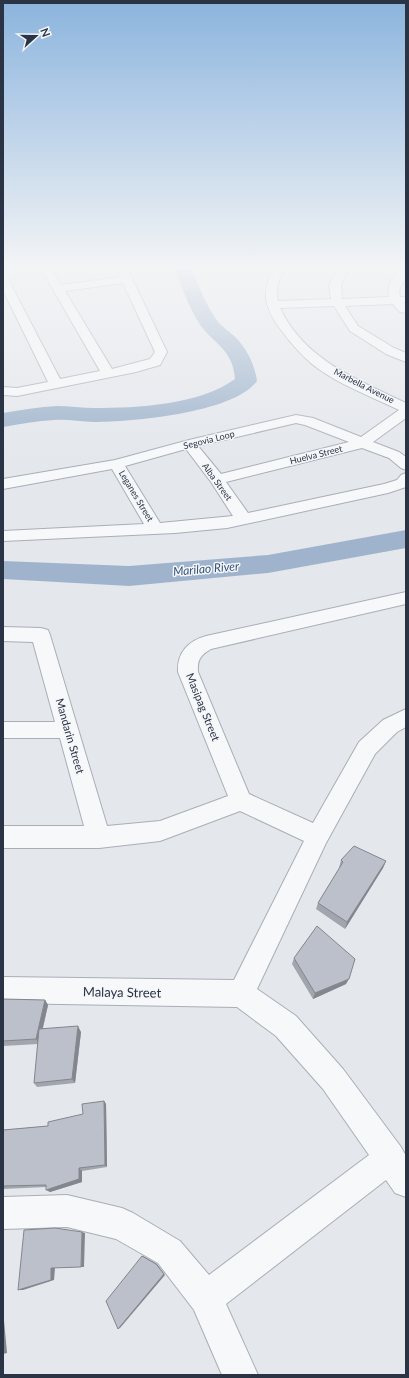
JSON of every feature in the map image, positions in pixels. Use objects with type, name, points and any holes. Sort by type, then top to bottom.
[{"type":"street","points":[[29,330],[56,384]]},
{"type":"street","points":[[83,330],[108,373]]},
{"type":"street","points":[[3,391],[17,392],[136,368],[155,362],[161,352],[151,330]]},
{"type":"street","name":"Marbella Avenue","points":[[287,330],[300,346],[318,362],[406,408]]},
{"type":"street","points":[[358,330],[390,351],[406,358]]},
{"type":"street","name":"Huelva Street","points":[[217,480],[342,449],[362,442],[406,411]]},
{"type":"street","name":"Segovia Loop","points":[[3,484],[116,464],[189,444],[296,419],[308,421],[394,455],[406,465]]},
{"type":"street","name":"Alba Street","points":[[189,444],[217,480],[244,520]]},
{"type":"street","name":"Leganes Street","points":[[116,464],[155,528]]},
{"type":"street","points":[[3,536],[204,526],[244,520],[388,488],[402,483],[406,478]]},
{"type":"street","name":"Masipag Street","points":[[241,801],[188,672],[187,661],[194,650],[206,643],[406,598]]},
{"type":"street","name":"Mandarin Street","points":[[3,634],[41,634],[99,837]]},
{"type":"street","points":[[206,1298],[398,1170],[333,1079],[286,1026],[241,994],[318,836],[367,748],[390,726],[406,717]]},
{"type":"street","points":[[3,730],[69,730]]},
{"type":"street","points":[[3,837],[99,837],[160,831],[241,801],[318,836]]},
{"type":"street","name":"Malaya Street","points":[[3,990],[241,994]]},
{"type":"street","points":[[3,1213],[67,1211],[122,1224],[169,1252],[206,1298],[240,1375]]},
{"type":"building","points":[[354,846],[386,861],[347,922],[318,903],[343,862],[341,860]]},
{"type":"building","points":[[317,926],[355,959],[349,979],[315,993],[294,958]]},
{"type":"building","points":[[3,999],[45,1000],[36,1039],[3,1041]]},
{"type":"building","points":[[78,1026],[72,1079],[34,1083],[39,1029]]},
{"type":"building","points":[[104,1101],[105,1165],[79,1168],[79,1179],[46,1190],[46,1185],[3,1186],[3,1130],[48,1126],[48,1122],[83,1114],[82,1104]]},
{"type":"building","points":[[55,1228],[82,1232],[81,1267],[51,1268],[51,1280],[18,1290],[24,1230]]},
{"type":"building","points":[[142,1256],[156,1264],[164,1274],[118,1329],[106,1301]]},
{"type":"waterway","name":"Marilao River","points":[[3,420],[54,413],[110,415],[151,411],[197,403],[234,390],[246,381],[245,370],[238,354],[231,344],[215,330]]},
{"type":"waterway","name":"Marilao River","points":[[3,570],[129,576],[268,564],[406,539]]}]
